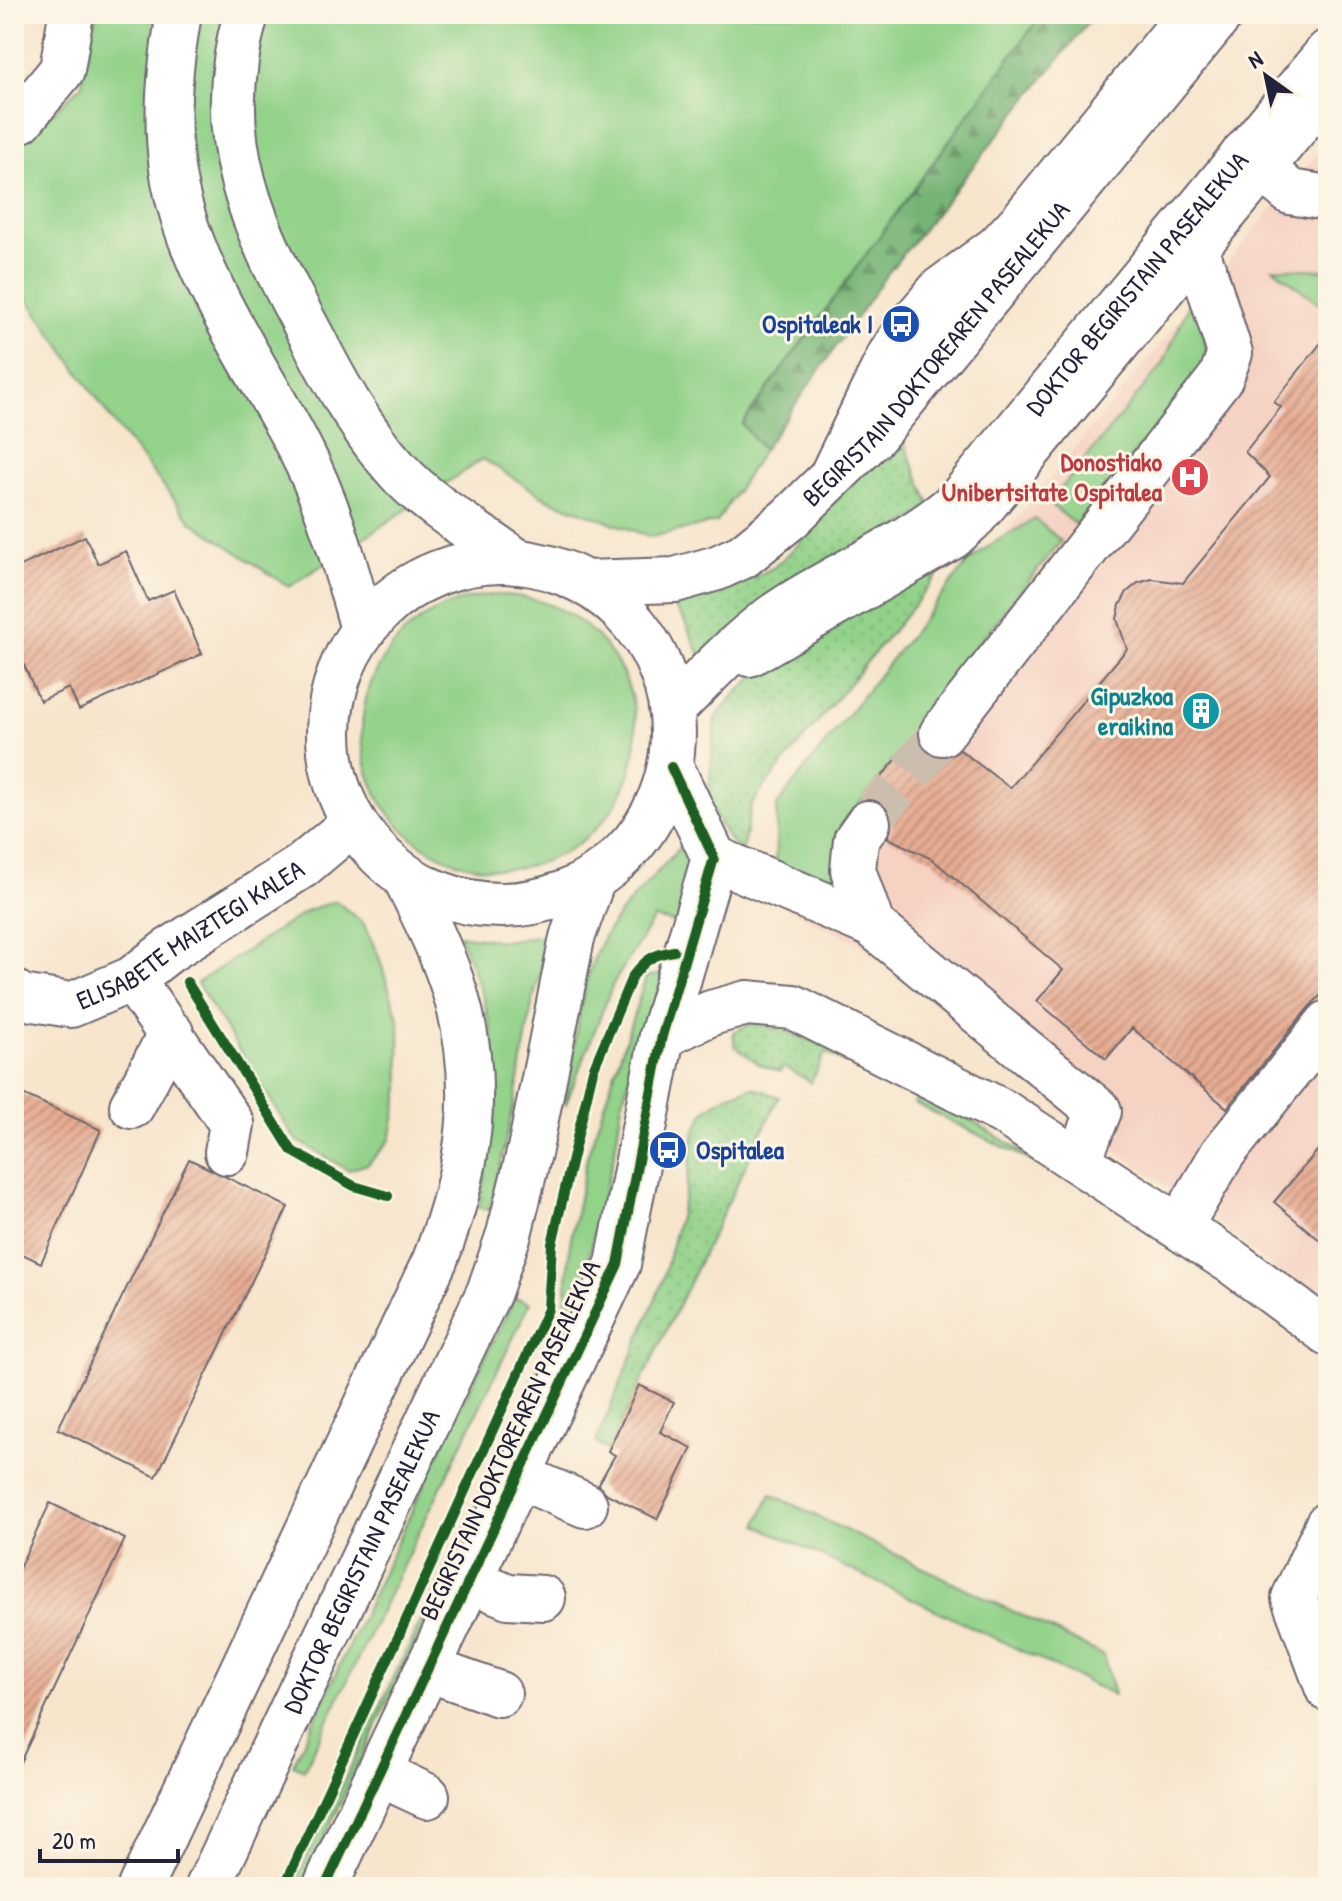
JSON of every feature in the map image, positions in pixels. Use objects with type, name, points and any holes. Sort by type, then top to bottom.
[{"type":"main road","points":[[14,122],[21,120],[62,70],[71,14]]},
{"type":"main road","points":[[179,14],[170,64],[167,113],[171,162],[181,210],[197,257],[303,454],[335,533],[363,629]]},
{"type":"main road","points":[[246,14],[238,41],[232,90],[234,138],[243,186],[258,231],[282,280],[332,376],[390,462],[425,496],[518,562]]},
{"type":"main road","points":[[830,479],[890,355],[906,330],[941,289],[998,247],[1022,221],[1190,14]]},
{"type":"main road","name":"BEGIRISTAIN DOKTOREAREN PASEALEKUA","points":[[586,583],[675,580],[717,568],[743,556],[778,528],[874,436],[1221,14]]},
{"type":"main road","name":"DOKTOR BEGIRISTAIN PASEALEKUA","points":[[686,697],[744,639],[785,608],[937,520],[959,500],[1253,161],[1328,52]]},
{"type":"main road","points":[[1328,88],[1253,161],[1290,192],[1328,198]]},
{"type":"main road","points":[[942,733],[1221,377],[1230,353],[1204,270],[1189,238]]},
{"type":"main road","points":[[518,562],[552,568],[586,583],[628,615],[686,697],[671,767],[660,800],[643,831],[621,858],[593,879],[548,899],[499,906],[450,899],[405,877],[376,853],[353,823],[333,776],[328,725],[338,674],[363,629],[394,598],[430,575],[472,563],[518,562]]},
{"type":"main road","points":[[671,767],[714,858],[872,925],[1099,1111],[1073,1168]]},
{"type":"main road","name":"ELISABETE MAIZTEGI KALEA","points":[[14,992],[21,997],[71,1005],[132,979],[168,951],[302,866],[353,823]]},
{"type":"main road","points":[[868,823],[856,840],[853,870],[872,925]]},
{"type":"main road","name":"BEGIRISTAIN DOKTOREAREN PASEALEKUA","points":[[325,1887],[618,1264],[662,1036],[714,858]]},
{"type":"main road","points":[[140,1887],[435,1260],[462,1177],[470,1079],[466,1045],[456,996],[433,934],[405,877]]},
{"type":"main road","name":"DOKTOR BEGIRISTAIN PASEALEKUA","points":[[208,1887],[489,1292],[509,1234],[530,1149],[572,938],[593,879]]},
{"type":"main road","points":[[132,979],[232,1124],[227,1152]]},
{"type":"main road","points":[[662,1036],[711,1013],[747,1003],[793,1007],[1003,1112],[1073,1168],[1180,1226],[1328,1333]]},
{"type":"main road","points":[[1180,1226],[1223,1153],[1328,1023]]},
{"type":"main road","points":[[132,1106],[171,1033]]},
{"type":"main road","points":[[518,1476],[585,1505]]},
{"type":"main road","points":[[1328,1524],[1294,1598],[1328,1689]]},
{"type":"main road","points":[[470,1580],[508,1596],[543,1598]]},
{"type":"main road","points":[[428,1669],[499,1694]]},
{"type":"main road","points":[[380,1774],[427,1796]]},
{"type":"shaded area","name":"Donostiako Unibertsitate Ospitalea","points":[[1328,141],[1328,1313],[1212,1218],[1107,1144],[861,944],[781,905],[775,812]]},
{"type":"green space","points":[[96,14],[1042,14],[742,424],[763,450],[717,522],[651,537],[549,500],[483,459],[289,587],[192,522],[116,426],[14,279],[14,147],[81,86]]},
{"type":"green space","points":[[1042,14],[1095,14],[885,277],[763,450],[742,424]]},
{"type":"green space","points":[[1273,268],[1328,270],[1328,296],[1320,304]]},
{"type":"green space","points":[[1195,290],[1208,357],[1200,373],[1076,525],[1049,503],[1163,364]]},
{"type":"green space","points":[[898,428],[931,507],[701,657],[674,606],[719,594],[773,568],[796,547]]},
{"type":"green space","points":[[1035,519],[1061,541],[971,652],[923,727],[853,811],[845,898],[775,872],[777,805],[968,562],[993,543]]},
{"type":"green space","points":[[969,538],[764,787],[751,806],[742,853],[727,837],[711,808],[709,791],[715,719],[736,693],[781,654]]},
{"type":"green space","points":[[512,595],[552,605],[596,635],[626,679],[634,705],[634,759],[626,785],[596,829],[552,859],[526,867],[486,869],[434,853],[412,838],[393,819],[372,785],[364,759],[362,719],[378,667],[393,645],[412,626],[446,605],[472,597]]},
{"type":"green space","points":[[684,842],[690,843],[694,875],[683,925],[654,918],[613,984],[565,1106],[578,1019],[595,955],[621,913]]},
{"type":"green space","points":[[336,901],[363,923],[378,954],[399,1021],[400,1088],[390,1140],[368,1164],[348,1170],[295,1139],[197,983],[308,910]]},
{"type":"green space","points":[[550,934],[532,1004],[516,1095],[490,1211],[479,1207],[493,1121],[495,1056],[486,1009],[459,935],[503,941]]},
{"type":"green space","points":[[671,972],[642,1036],[622,1103],[615,1151],[587,1263],[568,1316],[301,1887],[293,1887],[468,1523],[533,1378],[564,1319],[570,1244],[587,1157],[646,977]]},
{"type":"green space","points":[[753,1023],[806,1039],[950,1108],[1038,1164],[914,1103],[919,1095],[825,1053],[811,1082],[784,1067],[780,1072],[759,1064],[735,1046],[733,1032]]},
{"type":"green space","points":[[753,1087],[779,1097],[608,1451],[596,1442],[662,1283],[686,1190],[695,1130],[706,1110],[727,1096]]},
{"type":"green space","points":[[515,1298],[530,1303],[304,1770],[293,1765],[459,1410]]},
{"type":"green space","points":[[771,1494],[1103,1655],[1114,1695],[757,1525]]},
{"type":"building","name":"Gipuzkoa eraikina","points":[[1328,334],[1328,988],[1227,1108],[1132,1028],[1106,1059],[1037,1001],[1063,970],[932,859],[888,838],[893,824],[890,812],[882,802],[863,799],[918,733],[919,743],[927,753],[939,758],[951,756],[960,750],[1010,788],[1127,649],[1117,619],[1127,592],[1138,583],[1152,579],[1183,583],[1270,477],[1245,452],[1281,407],[1274,402]]},
{"type":"building","points":[[85,536],[98,564],[126,551],[148,601],[174,590],[202,654],[79,710],[69,688],[40,701],[14,643],[14,569]]},
{"type":"building","points":[[14,1090],[101,1130],[41,1263],[14,1250]]},
{"type":"building","points":[[1328,1138],[1328,1247],[1274,1202]]},
{"type":"building","points":[[189,1159],[288,1207],[156,1477],[58,1429]]},
{"type":"building","points":[[639,1385],[674,1402],[660,1432],[692,1448],[657,1519],[607,1494],[598,1485],[615,1455],[608,1451]]},
{"type":"building","points":[[50,1503],[125,1539],[14,1775],[14,1579]]},
{"type":"tunnel","points":[[868,823],[942,733]]},
{"type":"cycle path","points":[[325,1887],[618,1264],[662,1036],[714,858],[671,767]]},
{"type":"cycle path","points":[[284,1887],[548,1309],[552,1244],[593,1070],[632,977],[650,959],[674,951]]},
{"type":"cycle path","points":[[187,982],[292,1151],[354,1186],[388,1196]]},
{"type":"place","name":"Ospitaleak I","points":[[901,324]]},
{"type":"place","name":"Donostiako Unibertsitate Ospitalea","points":[[1190,477]]},
{"type":"place","name":"Gipuzkoa eraikina","points":[[1201,711]]},
{"type":"place","name":"Ospitalea","points":[[668,1150]]}]
